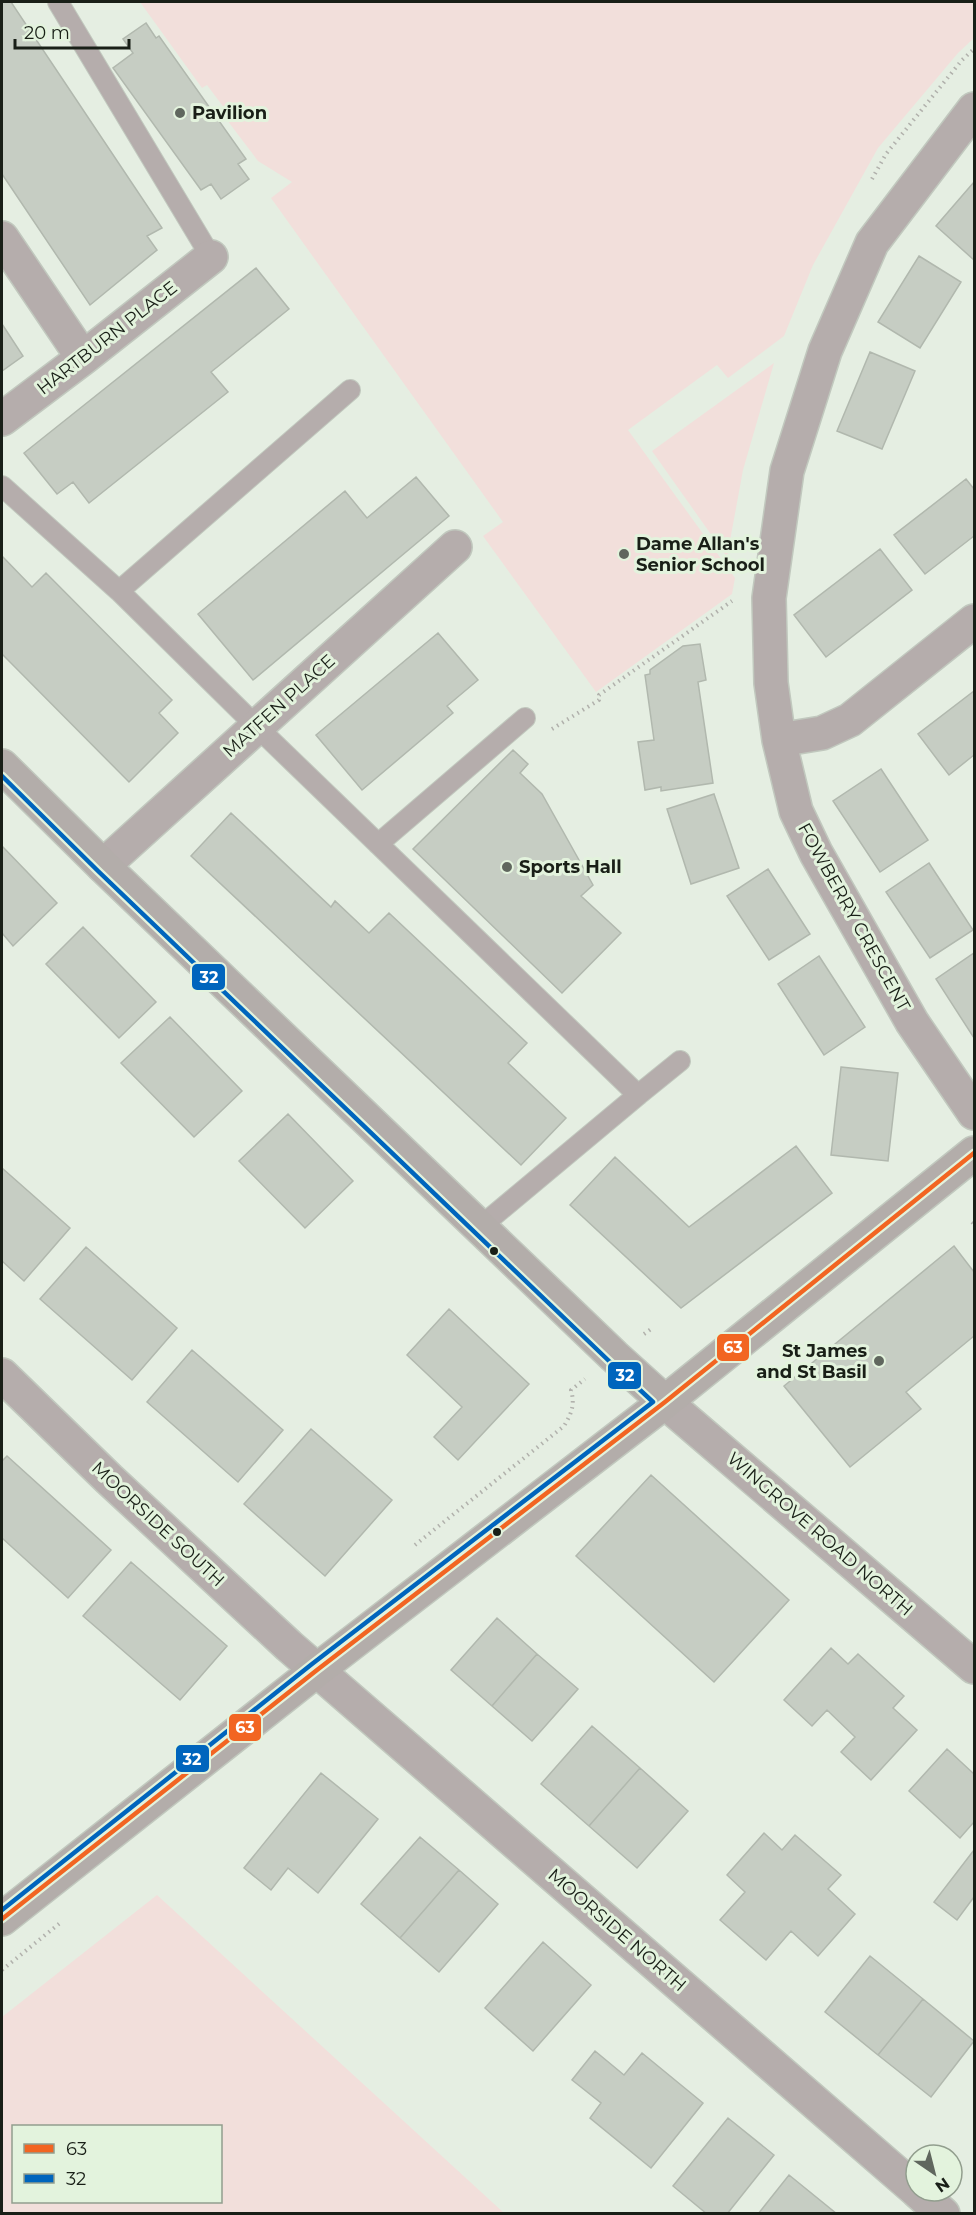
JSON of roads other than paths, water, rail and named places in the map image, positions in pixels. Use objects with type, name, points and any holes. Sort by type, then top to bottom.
[{"type":"street","name":"FOWBERRY CRESCENT","points":[[975,109],[872,243],[825,351],[787,471],[769,598],[771,682],[779,740],[796,811],[816,853],[912,1022],[975,1113]]},
{"type":"street","points":[[2,238],[83,358]]},
{"type":"street","name":"HARTBURN PLACE","points":[[2,419],[211,257]]},
{"type":"street","name":"MATFEN PLACE","points":[[103,866],[455,547]]},
{"type":"street","points":[[779,740],[822,733],[850,720],[975,621]]},
{"type":"street","points":[[2,766],[103,866],[614,1356],[665,1402]]},
{"type":"street","points":[[2,1919],[317,1670],[665,1402],[975,1154]]},
{"type":"street","name":"MOORSIDE SOUTH","points":[[2,1375],[109,1479],[317,1670]]},
{"type":"street","name":"WINGROVE ROAD NORTH","points":[[665,1402],[975,1667]]},
{"type":"street","name":"MOORSIDE NORTH","points":[[317,1670],[904,2181]]},
{"type":"street","name":"MOORSIDE NORTH","points":[[930,2203],[943,2214]]},
{"type":"lane","points":[[58,2],[211,257]]},
{"type":"lane","points":[[119,591],[350,390]]},
{"type":"lane","points":[[2,486],[119,591],[638,1095]]},
{"type":"lane","points":[[378,844],[525,718]]},
{"type":"lane","points":[[480,1227],[680,1060]]},
{"type":"place","name":"Pavilion","points":[[180,113]]},
{"type":"place","name":"Dame Allan's Senior School","points":[[624,554]]},
{"type":"place","name":"Sports Hall","points":[[507,867]]},
{"type":"place","name":"St James and St Basil","points":[[879,1361]]}]
